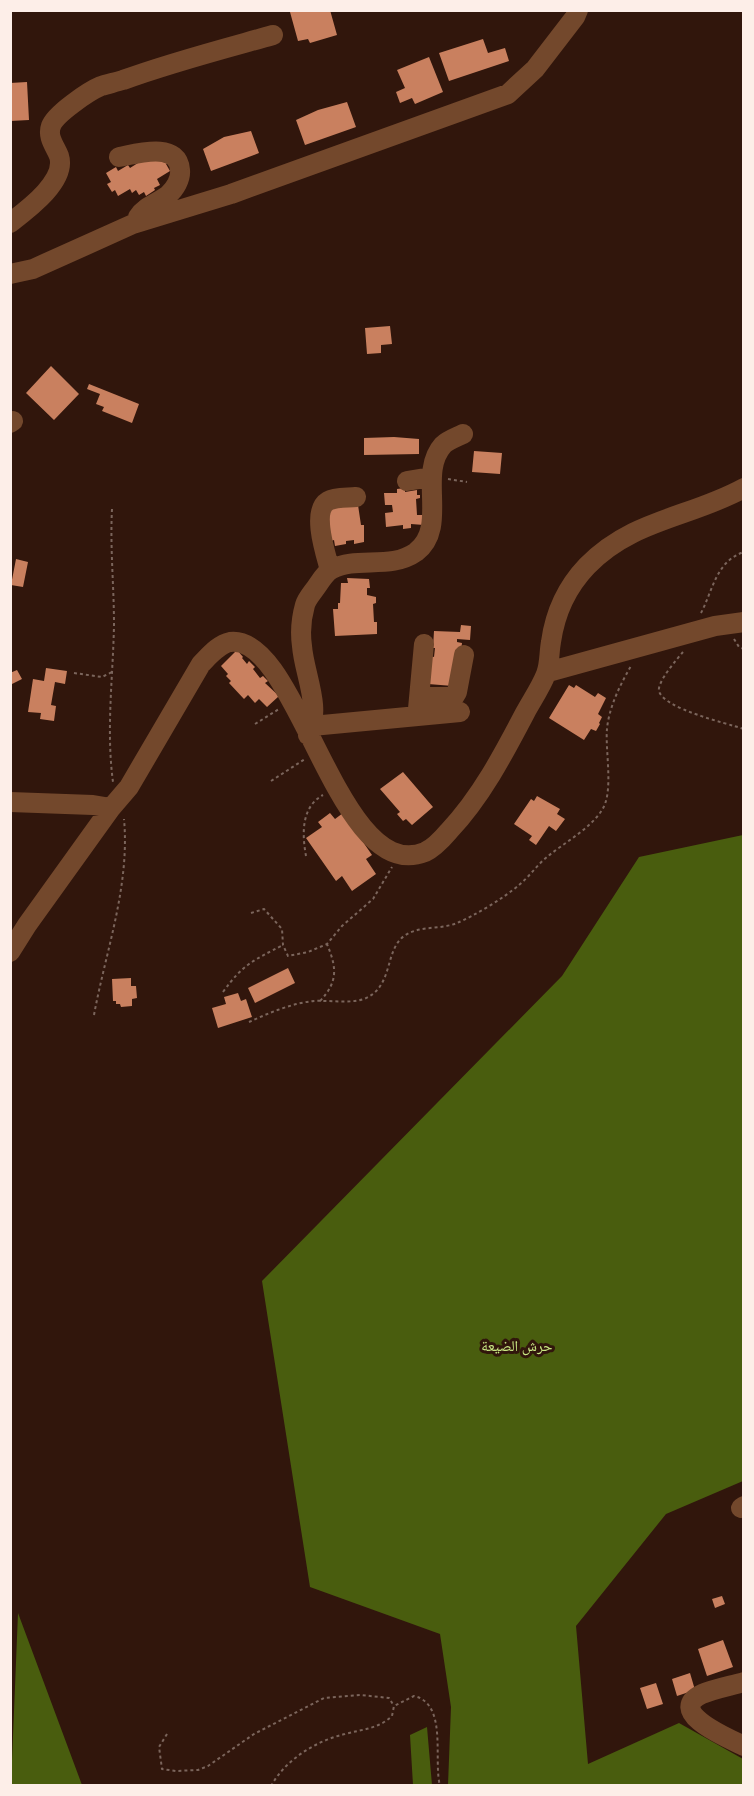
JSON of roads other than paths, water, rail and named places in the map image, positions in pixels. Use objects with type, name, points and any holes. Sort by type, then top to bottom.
[{"type":"street","points":[[10,274],[33,269],[133,224],[231,194],[508,94],[536,69],[578,10]]},
{"type":"street","points":[[10,224],[41,197],[60,170],[59,156],[52,141],[50,128],[55,119],[73,104],[100,87],[162,66],[273,35]]},
{"type":"street","points":[[119,157],[152,151],[167,153],[179,165],[180,174],[177,184],[168,194],[142,210],[133,224]]},
{"type":"street","points":[[313,737],[312,694],[302,648],[301,623],[306,602],[330,570],[344,565],[388,562],[416,552],[428,534],[432,520],[434,508],[432,463],[444,444],[463,434]]},
{"type":"street","points":[[407,481],[431,477]]},
{"type":"street","points":[[10,952],[115,803],[129,787],[201,663],[216,650],[229,642],[243,643],[254,650],[272,668],[313,737],[336,788],[372,838],[383,847],[399,854],[427,851],[461,819],[484,787],[548,672],[551,641],[559,606],[570,586],[587,566],[615,542],[635,531],[714,503],[744,488]]},
{"type":"street","points":[[330,570],[321,534],[322,506],[329,501],[356,497]]},
{"type":"street","points":[[548,672],[644,646],[689,640],[715,626],[744,622]]},
{"type":"street","points":[[418,706],[424,644]]},
{"type":"street","points":[[313,737],[454,697],[464,655]]},
{"type":"street","points":[[418,706],[460,712]]},
{"type":"street","points":[[10,802],[93,806],[115,803]]},
{"type":"street","points":[[744,1682],[702,1694],[695,1699],[690,1709],[691,1714],[701,1723],[744,1746]]},
{"type":"park label","name":"حرش الضيعة","points":[[517,1345]]}]
